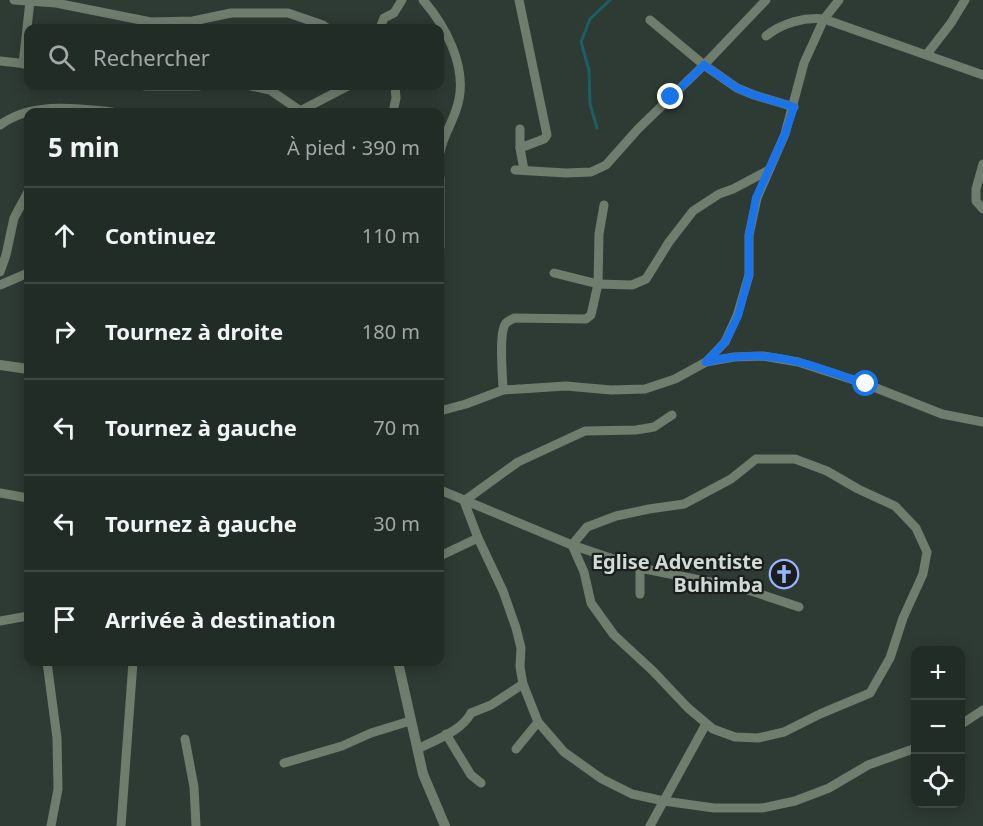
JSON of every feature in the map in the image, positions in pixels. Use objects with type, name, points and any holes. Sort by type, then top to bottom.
[{"type":"street","points":[[14,0],[56,3],[151,22],[193,21],[231,13],[288,13],[317,24]]},
{"type":"street","points":[[382,24],[384,18],[394,13],[402,0]]},
{"type":"street","points":[[423,0],[440,24]]},
{"type":"street","points":[[519,0],[547,135],[544,139],[520,148]]},
{"type":"street","points":[[520,129],[519,170],[591,172],[606,165],[638,129],[766,0]]},
{"type":"street","points":[[444,410],[503,390],[566,386],[611,390],[645,389],[675,379],[706,362],[725,342],[738,316],[749,275],[749,235],[756,198],[785,134],[804,63],[824,19],[839,0]]},
{"type":"street","points":[[927,54],[965,0]]},
{"type":"street","points":[[29,24],[30,1]]},
{"type":"street","points":[[766,36],[809,17],[824,19],[983,75]]},
{"type":"street","points":[[650,20],[704,65],[737,88],[794,107]]},
{"type":"street","points":[[444,29],[453,46],[460,87],[453,120],[444,133]]},
{"type":"street","points":[[0,61],[24,64]]},
{"type":"street","points":[[270,90],[295,108]]},
{"type":"street","points":[[307,108],[341,90]]},
{"type":"street","points":[[394,108],[395,90]]},
{"type":"street","points":[[0,125],[24,113]]},
{"type":"street","points":[[983,164],[976,189],[976,201],[983,209]]},
{"type":"street","points":[[554,273],[598,284],[632,285],[646,279],[669,242],[693,211],[719,194],[769,170]]},
{"type":"street","points":[[0,272],[14,218],[24,199]]},
{"type":"street","points":[[503,390],[502,345],[503,329],[506,323],[514,318],[586,319],[591,315],[598,284],[599,234],[604,205]]},
{"type":"street","points":[[0,285],[24,276]]},
{"type":"street","points":[[706,362],[734,357],[763,356],[798,362],[866,384],[942,414],[983,422]]},
{"type":"street","points":[[0,365],[24,368]]},
{"type":"street","points":[[464,501],[518,462],[585,430],[636,430],[654,427],[672,415]]},
{"type":"street","points":[[756,459],[795,459],[827,471],[858,489],[895,506],[916,528],[927,552],[923,574],[903,618],[890,658],[870,693],[784,732],[758,738],[735,737],[706,724],[614,635],[591,603],[584,572],[572,545],[587,527],[616,516],[649,508],[684,504],[731,478],[756,459]]},
{"type":"street","points":[[444,492],[572,545],[640,568],[745,589],[799,607]]},
{"type":"street","points":[[0,493],[24,497]]},
{"type":"street","points":[[464,501],[478,538],[503,591],[516,628],[521,648],[520,667],[523,684],[538,722],[564,752],[602,779],[632,794],[664,801],[714,808],[762,808],[795,801],[829,788],[868,765],[911,749]]},
{"type":"street","points":[[444,554],[478,538]]},
{"type":"street","points":[[640,568],[640,594]]},
{"type":"street","points":[[0,621],[24,617]]},
{"type":"street","points":[[48,666],[57,738],[58,789],[51,826]]},
{"type":"street","points":[[121,826],[133,666]]},
{"type":"street","points":[[399,666],[423,774],[445,826]]},
{"type":"street","points":[[418,749],[446,734],[462,723],[471,713],[491,705],[523,684]]},
{"type":"street","points":[[965,722],[983,710]]},
{"type":"street","points":[[284,763],[342,746],[371,733],[410,721]]},
{"type":"street","points":[[516,749],[538,722]]},
{"type":"street","points":[[650,826],[706,724]]},
{"type":"street","points":[[446,734],[471,775],[481,783]]},
{"type":"street","points":[[185,739],[194,787],[196,826]]},
{"type":"waterway","points":[[597,128],[590,104],[589,70],[581,42],[590,19],[610,0]]},
{"type":"place","name":"Eglise Adventiste Buhimba","points":[[784,574]]},
{"type":"route","points":[[671,97],[704,65],[737,88],[794,107],[785,134],[756,198],[749,235],[749,275],[738,316],[725,342],[706,362],[734,357],[763,356],[798,362],[866,384]]}]
